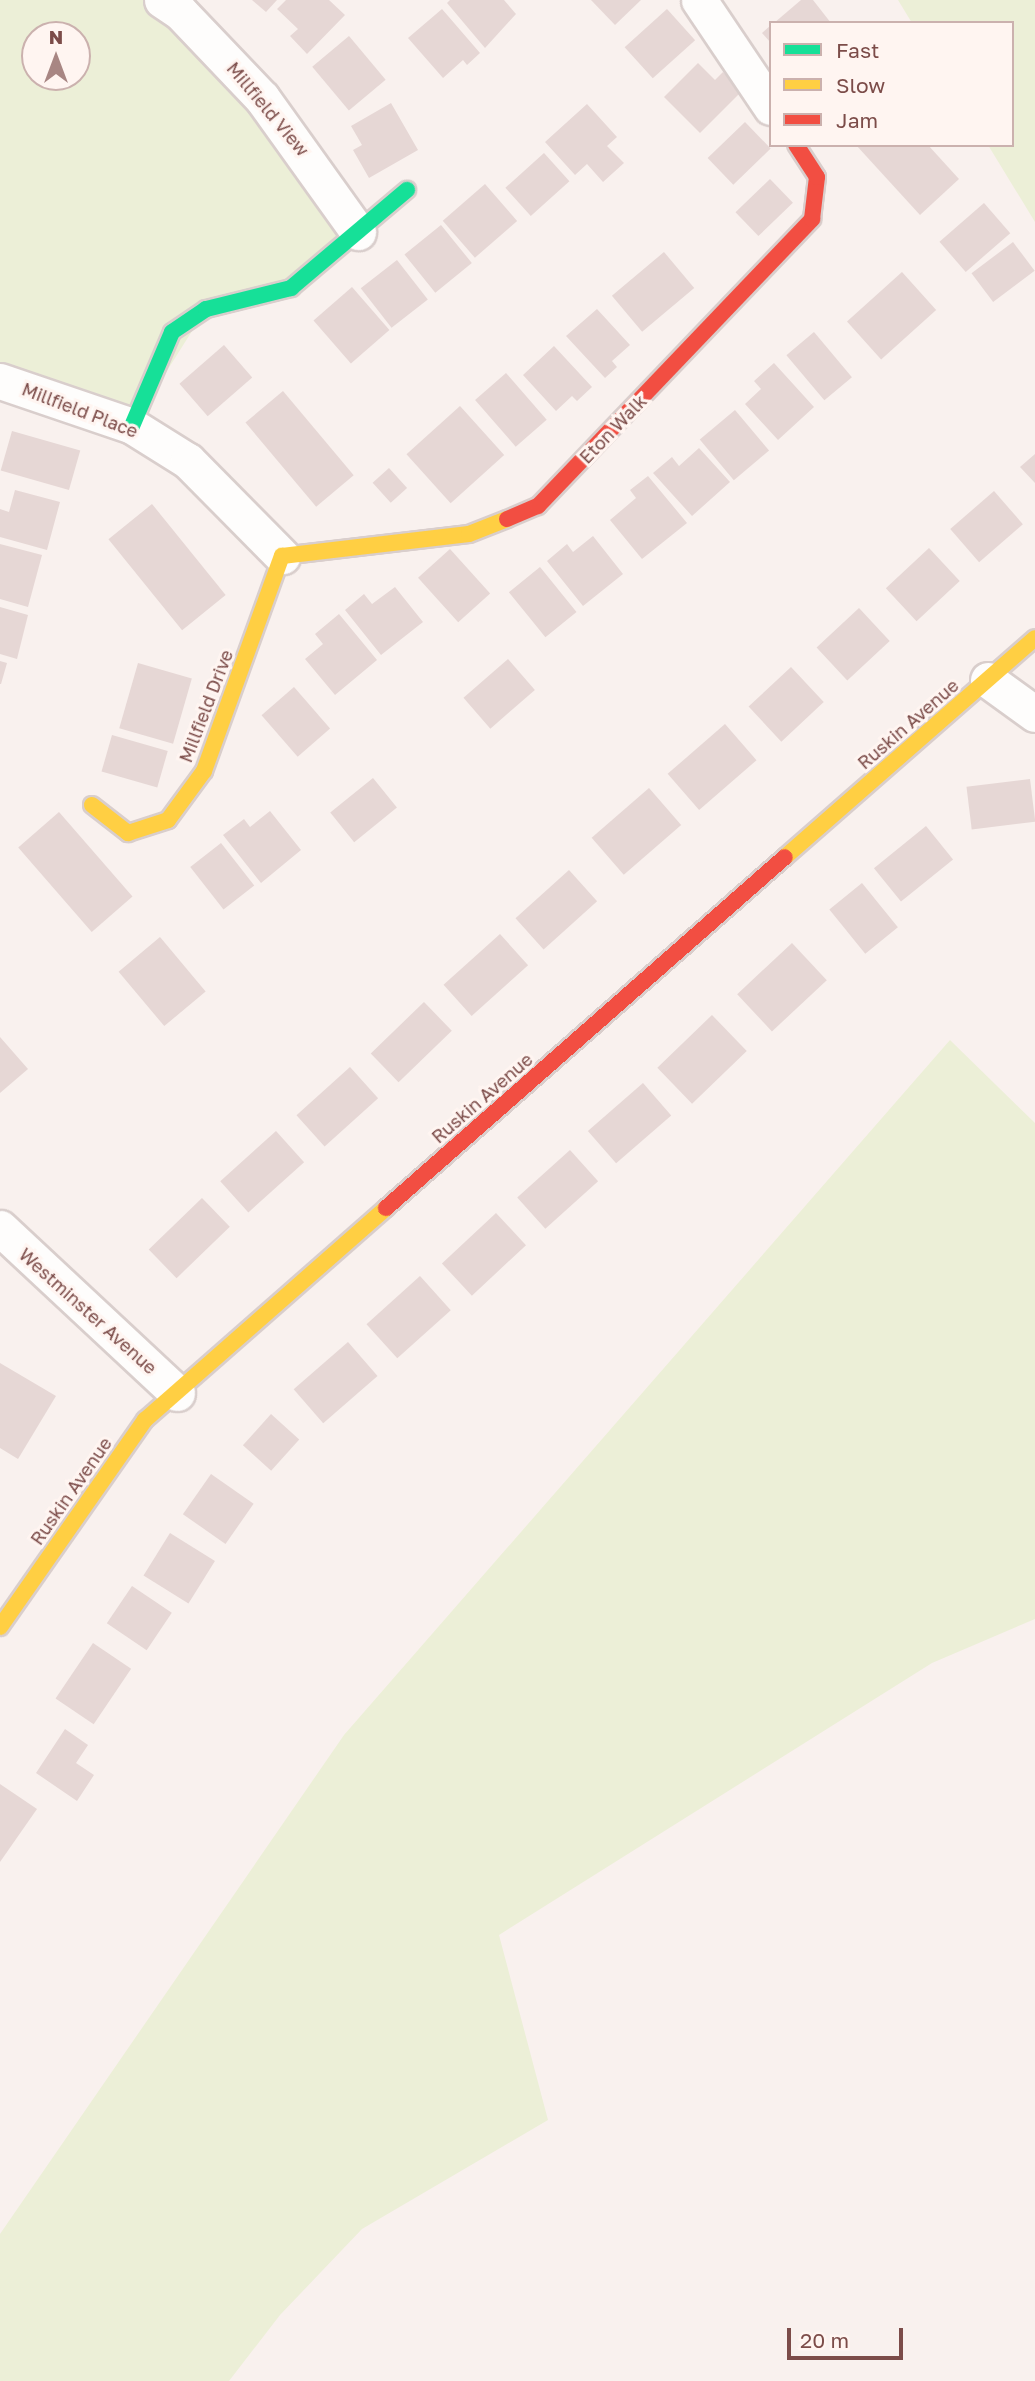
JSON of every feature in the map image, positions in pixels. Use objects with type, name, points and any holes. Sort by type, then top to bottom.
[{"type":"street","name":"Millfield View","points":[[162,0],[180,12],[262,98],[300,145],[358,232]]},
{"type":"street","points":[[699,0],[769,104]]},
{"type":"street","name":"Eton Walk","points":[[282,556],[469,534],[538,506],[812,219],[817,177],[797,147]]},
{"type":"street","points":[[132,426],[172,332],[206,309],[291,288],[407,190]]},
{"type":"street","name":"Millfield Place","points":[[0,381],[132,426],[188,461],[282,556]]},
{"type":"street","name":"Millfield Drive","points":[[92,805],[128,833],[168,820],[204,771],[282,556]]},
{"type":"street","name":"Ruskin Avenue","points":[[0,1627],[145,1420],[1035,638]]},
{"type":"street","points":[[988,680],[1035,714]]},
{"type":"street","name":"Westminster Avenue","points":[[0,1228],[177,1393]]},
{"type":"green space","points":[[0,0],[162,0],[358,232],[291,288],[206,309],[132,426],[0,381]]},
{"type":"green space","points":[[898,0],[1035,0],[1035,222],[989,147],[1014,147],[1014,21],[911,21]]},
{"type":"green space","points":[[950,1040],[1035,1123],[1035,1619],[932,1663],[499,1935],[548,2120],[362,2229],[280,2315],[229,2381],[0,2381],[0,2234],[344,1735]]},
{"type":"building","points":[[252,0],[277,0],[266,12]]},
{"type":"building","points":[[286,0],[329,0],[345,15],[307,54],[290,36],[298,29],[277,9]]},
{"type":"building","points":[[450,0],[504,0],[516,14],[485,48],[447,3]]},
{"type":"building","points":[[591,0],[641,0],[615,25]]},
{"type":"building","points":[[801,0],[813,0],[829,21],[776,21]]},
{"type":"building","points":[[442,9],[480,53],[467,65],[463,60],[443,78],[408,38]]},
{"type":"building","points":[[667,9],[695,40],[653,78],[625,47]]},
{"type":"building","points":[[769,27],[769,41],[762,33]]},
{"type":"building","points":[[349,36],[386,80],[349,111],[312,67]]},
{"type":"building","points":[[698,63],[715,80],[723,72],[742,91],[700,133],[664,97]]},
{"type":"building","points":[[391,103],[418,150],[369,178],[353,150],[362,145],[351,126]]},
{"type":"building","points":[[587,104],[617,137],[607,146],[624,163],[603,182],[587,164],[575,175],[545,142]]},
{"type":"building","points":[[745,122],[771,149],[733,185],[708,158]]},
{"type":"building","points":[[858,147],[930,147],[959,179],[920,215]]},
{"type":"building","points":[[544,153],[569,181],[531,216],[505,188]]},
{"type":"building","points":[[770,179],[793,203],[758,236],[735,212]]},
{"type":"building","points":[[485,184],[517,221],[475,258],[443,221]]},
{"type":"building","points":[[984,203],[1010,233],[966,272],[939,242]]},
{"type":"building","points":[[441,225],[472,263],[435,293],[404,255]]},
{"type":"building","points":[[1013,242],[1035,271],[993,302],[971,273]]},
{"type":"building","points":[[664,252],[694,288],[642,332],[612,296]]},
{"type":"building","points":[[397,260],[428,299],[392,328],[361,288]]},
{"type":"building","points":[[902,272],[936,310],[881,359],[847,322]]},
{"type":"building","points":[[352,287],[389,330],[351,363],[314,320]]},
{"type":"building","points":[[597,309],[630,345],[612,361],[617,367],[605,378],[566,336]]},
{"type":"building","points":[[814,332],[852,377],[824,400],[786,355]]},
{"type":"building","points":[[224,345],[252,377],[208,416],[179,384]]},
{"type":"building","points":[[554,346],[592,387],[577,401],[572,396],[556,411],[523,375]]},
{"type":"building","points":[[774,363],[814,407],[778,440],[745,404],[761,389],[754,381]]},
{"type":"building","points":[[506,373],[547,420],[516,447],[475,400]]},
{"type":"building","points":[[283,391],[354,475],[316,507],[245,422]]},
{"type":"building","points":[[460,406],[504,455],[451,503],[406,454]]},
{"type":"building","points":[[735,410],[769,451],[734,480],[700,440]]},
{"type":"building","points":[[12,431],[80,451],[69,490],[1,470]]},
{"type":"building","points":[[699,448],[730,482],[692,516],[653,473],[672,457],[679,466]]},
{"type":"building","points":[[1035,454],[1035,483],[1020,467]]},
{"type":"building","points":[[389,468],[407,488],[391,503],[373,483]]},
{"type":"building","points":[[648,476],[687,523],[642,559],[610,520],[636,498],[630,490]]},
{"type":"building","points":[[15,490],[60,502],[47,550],[0,537],[0,509],[9,512]]},
{"type":"building","points":[[994,491],[1023,524],[979,562],[950,529]]},
{"type":"building","points":[[152,504],[226,595],[182,630],[108,539]]},
{"type":"building","points":[[593,536],[623,574],[583,606],[547,561],[567,544],[573,552]]},
{"type":"building","points":[[0,544],[42,555],[28,607],[0,599]]},
{"type":"building","points":[[929,548],[960,581],[917,621],[886,588]]},
{"type":"building","points":[[450,549],[490,594],[458,622],[418,578]]},
{"type":"building","points":[[540,567],[577,612],[545,637],[509,592]]},
{"type":"building","points":[[395,587],[423,622],[381,655],[345,610],[364,594],[372,604]]},
{"type":"building","points":[[0,607],[28,615],[17,659],[0,654]]},
{"type":"building","points":[[859,608],[890,641],[847,680],[817,648]]},
{"type":"building","points":[[339,614],[377,660],[335,695],[305,659],[323,644],[315,634]]},
{"type":"building","points":[[508,659],[535,690],[490,729],[463,698]]},
{"type":"building","points":[[0,661],[7,663],[1,684],[0,684]]},
{"type":"building","points":[[138,663],[192,678],[173,744],[119,728]]},
{"type":"building","points":[[791,667],[824,702],[781,742],[749,707]]},
{"type":"building","points":[[294,687],[330,729],[298,757],[262,715]]},
{"type":"building","points":[[725,724],[756,760],[699,810],[668,774]]},
{"type":"building","points":[[112,735],[168,751],[157,788],[102,772]]},
{"type":"building","points":[[373,778],[397,808],[354,842],[330,813]]},
{"type":"building","points":[[1030,779],[1035,822],[972,829],[966,787]]},
{"type":"building","points":[[649,788],[681,825],[624,875],[592,838]]},
{"type":"building","points":[[270,811],[301,850],[261,883],[223,835],[244,819],[250,827]]},
{"type":"building","points":[[59,812],[132,897],[92,932],[18,847]]},
{"type":"building","points":[[926,826],[953,859],[901,902],[874,868]]},
{"type":"building","points":[[221,843],[254,886],[224,910],[190,867]]},
{"type":"building","points":[[569,870],[597,901],[544,949],[515,918]]},
{"type":"building","points":[[862,883],[898,927],[865,954],[829,909]]},
{"type":"building","points":[[500,934],[528,965],[472,1016],[444,985]]},
{"type":"building","points":[[160,937],[206,991],[164,1026],[119,972]]},
{"type":"building","points":[[792,943],[827,980],[772,1031],[737,994]]},
{"type":"building","points":[[424,1002],[452,1031],[399,1082],[371,1053]]},
{"type":"building","points":[[712,1015],[747,1051],[692,1104],[657,1068]]},
{"type":"building","points":[[0,1037],[28,1069],[0,1093]]},
{"type":"building","points":[[350,1067],[378,1098],[325,1146],[296,1115]]},
{"type":"building","points":[[643,1083],[671,1115],[616,1163],[588,1131]]},
{"type":"building","points":[[276,1131],[304,1162],[248,1212],[220,1181]]},
{"type":"building","points":[[570,1150],[598,1181],[545,1229],[517,1198]]},
{"type":"building","points":[[202,1198],[230,1227],[177,1278],[149,1249]]},
{"type":"building","points":[[496,1213],[526,1245],[472,1296],[442,1263]]},
{"type":"building","points":[[420,1276],[451,1310],[397,1358],[366,1324]]},
{"type":"building","points":[[348,1342],[378,1376],[323,1423],[294,1389]]},
{"type":"building","points":[[0,1363],[56,1396],[18,1459],[0,1448]]},
{"type":"building","points":[[271,1414],[299,1439],[271,1471],[243,1445]]},
{"type":"building","points":[[211,1474],[254,1504],[225,1544],[183,1514]]},
{"type":"building","points":[[170,1533],[215,1561],[188,1603],[144,1575]]},
{"type":"building","points":[[132,1586],[172,1613],[147,1650],[107,1623]]},
{"type":"building","points":[[93,1643],[131,1669],[94,1724],[56,1699]]},
{"type":"building","points":[[65,1729],[88,1745],[76,1763],[94,1775],[77,1801],[36,1773]]},
{"type":"building","points":[[0,1784],[37,1809],[0,1862]]},
{"type":"traffic: fast","points":[[132,426],[172,332],[206,309],[291,288],[407,190]]},
{"type":"traffic: slow","points":[[92,805],[128,833],[168,820],[204,771],[282,556],[469,534],[507,519]]},
{"type":"traffic: slow","points":[[785,857],[1035,638]]},
{"type":"traffic: slow","points":[[0,1627],[145,1420],[386,1208]]},
{"type":"traffic: jam","points":[[507,519],[538,506],[812,219],[817,177],[797,147]]},
{"type":"traffic: jam","points":[[386,1208],[785,857]]}]
